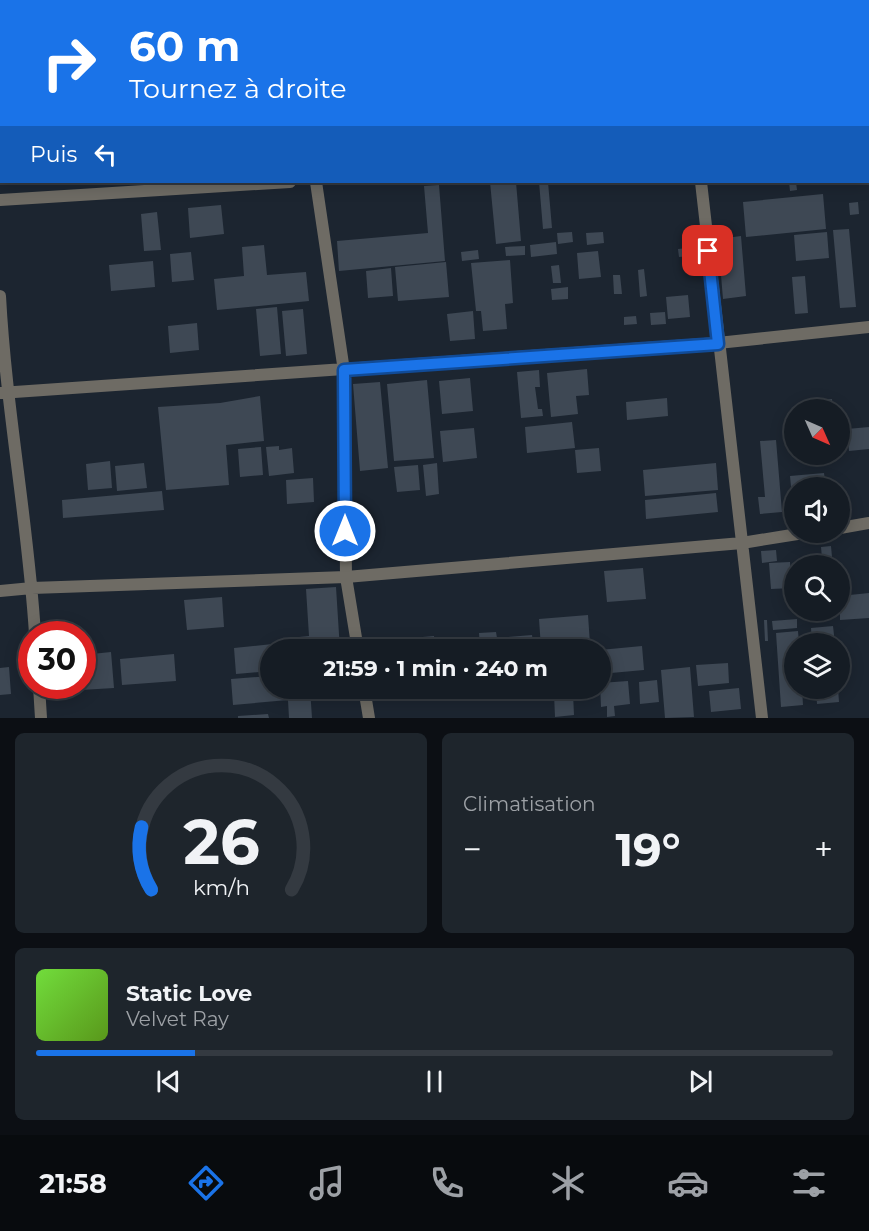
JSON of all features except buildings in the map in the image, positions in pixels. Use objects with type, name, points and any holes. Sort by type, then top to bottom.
[{"type":"street","points":[[0,200],[121,187],[256,183]]},
{"type":"street","points":[[316,183],[344,370],[346,577],[356,639]]},
{"type":"street","points":[[701,183],[762,718]]},
{"type":"street","points":[[0,296],[4,393],[32,588],[34,621]]},
{"type":"street","points":[[4,393],[718,344],[869,327]]},
{"type":"street","points":[[850,526],[869,523]]},
{"type":"street","points":[[0,591],[346,577],[742,543],[784,536]]},
{"type":"street","points":[[40,699],[41,718]]},
{"type":"street","points":[[366,699],[369,718]]},
{"type":"route","points":[[345,531],[344,370],[718,344],[708,251]]}]
